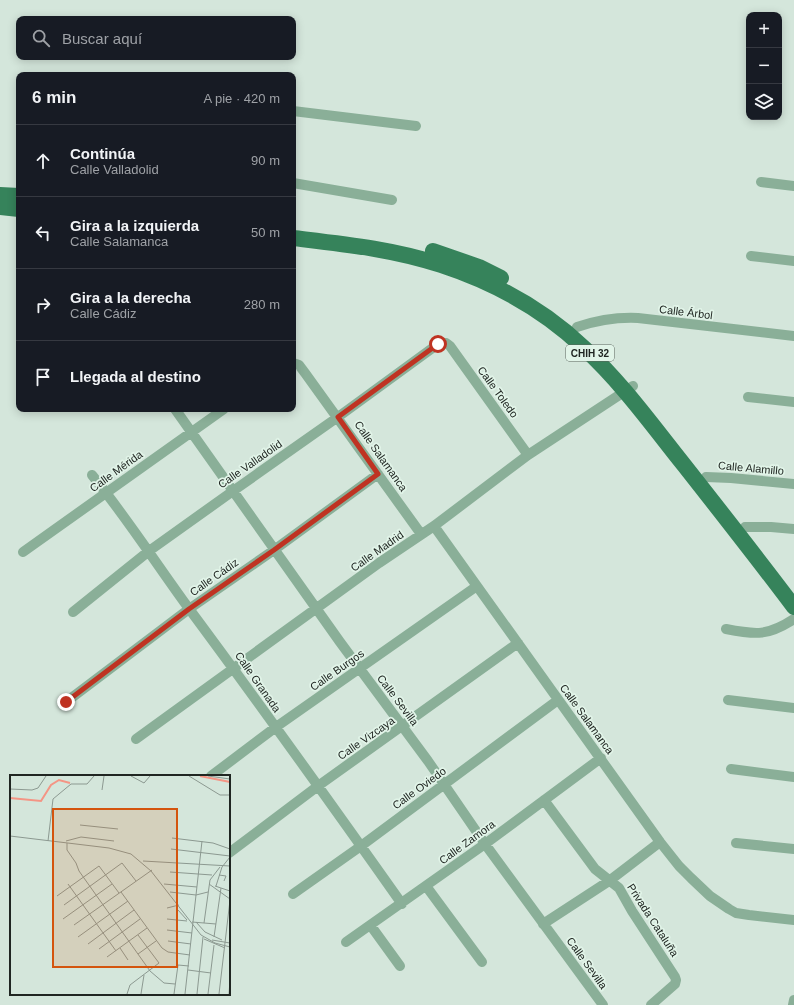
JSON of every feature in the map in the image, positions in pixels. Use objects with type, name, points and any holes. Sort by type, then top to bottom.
[{"type":"main road","points":[[0,195],[16,196]]},
{"type":"main road","points":[[0,207],[16,209]]},
{"type":"main road","name":"CHIH 32","points":[[296,228],[407,244],[429,249],[479,267],[516,286],[549,306],[577,327],[601,350],[794,607]]},
{"type":"main road","name":"CHIH 32","points":[[296,238],[360,247],[417,257],[464,273],[496,287],[544,315],[565,331],[629,388],[706,477],[794,591]]},
{"type":"street","points":[[296,111],[416,126]]},
{"type":"street","points":[[761,182],[794,186]]},
{"type":"street","points":[[296,184],[392,200]]},
{"type":"street","points":[[751,256],[794,261]]},
{"type":"street","name":"Calle Árbol","points":[[577,327],[599,320],[619,317],[794,336]]},
{"type":"street","name":"Calle Valladolid","points":[[73,612],[149,551],[338,417],[433,346],[438,344],[446,344]]},
{"type":"street","name":"Calle Toledo","points":[[446,344],[453,351],[528,455]]},
{"type":"street","name":"Calle Salamanca","points":[[296,364],[299,365],[306,373],[421,534]]},
{"type":"street","name":"Calle Madrid","points":[[136,739],[316,608],[434,526],[528,455],[629,388]]},
{"type":"street","points":[[748,397],[794,402]]},
{"type":"street","name":"Calle Sevilla","points":[[177,412],[274,550],[602,1005]]},
{"type":"street","name":"Calle Mérida","points":[[23,552],[220,412]]},
{"type":"street","name":"Calle Cádiz","points":[[66,702],[189,609],[274,550],[378,474]]},
{"type":"street","name":"Calle Granada","points":[[92,475],[107,493],[189,609],[234,668],[402,904]]},
{"type":"street","name":"Calle Alamillo","points":[[706,477],[794,484]]},
{"type":"street","name":"Calle Salamanca","points":[[434,526],[660,842],[679,866],[698,885],[724,906],[736,913],[794,920]]},
{"type":"street","points":[[745,527],[794,529]]},
{"type":"street","name":"Calle Burgos","points":[[212,775],[276,728],[477,586]]},
{"type":"street","points":[[726,629],[746,633],[763,633],[782,627],[794,619]]},
{"type":"street","name":"Calle Vizcaya","points":[[230,852],[318,786],[518,643]]},
{"type":"street","name":"Calle Oviedo","points":[[293,894],[361,846],[558,700]]},
{"type":"street","points":[[728,700],[794,708]]},
{"type":"street","name":"Calle Zamora","points":[[346,942],[402,904],[601,758]]},
{"type":"street","points":[[731,769],[794,777]]},
{"type":"street","name":"Privada Cataluña","points":[[544,800],[595,869],[622,892],[632,911],[675,976],[676,982],[651,1005]]},
{"type":"street","points":[[543,924],[609,881],[660,842]]},
{"type":"street","points":[[736,843],[794,849]]},
{"type":"street","points":[[426,886],[482,962]]},
{"type":"street","points":[[371,926],[400,966]]},
{"type":"street","points":[[793,1005],[794,1000]]},
{"type":"route","points":[[66,702],[189,609],[274,550],[378,474],[338,417],[433,346],[438,344]]}]
